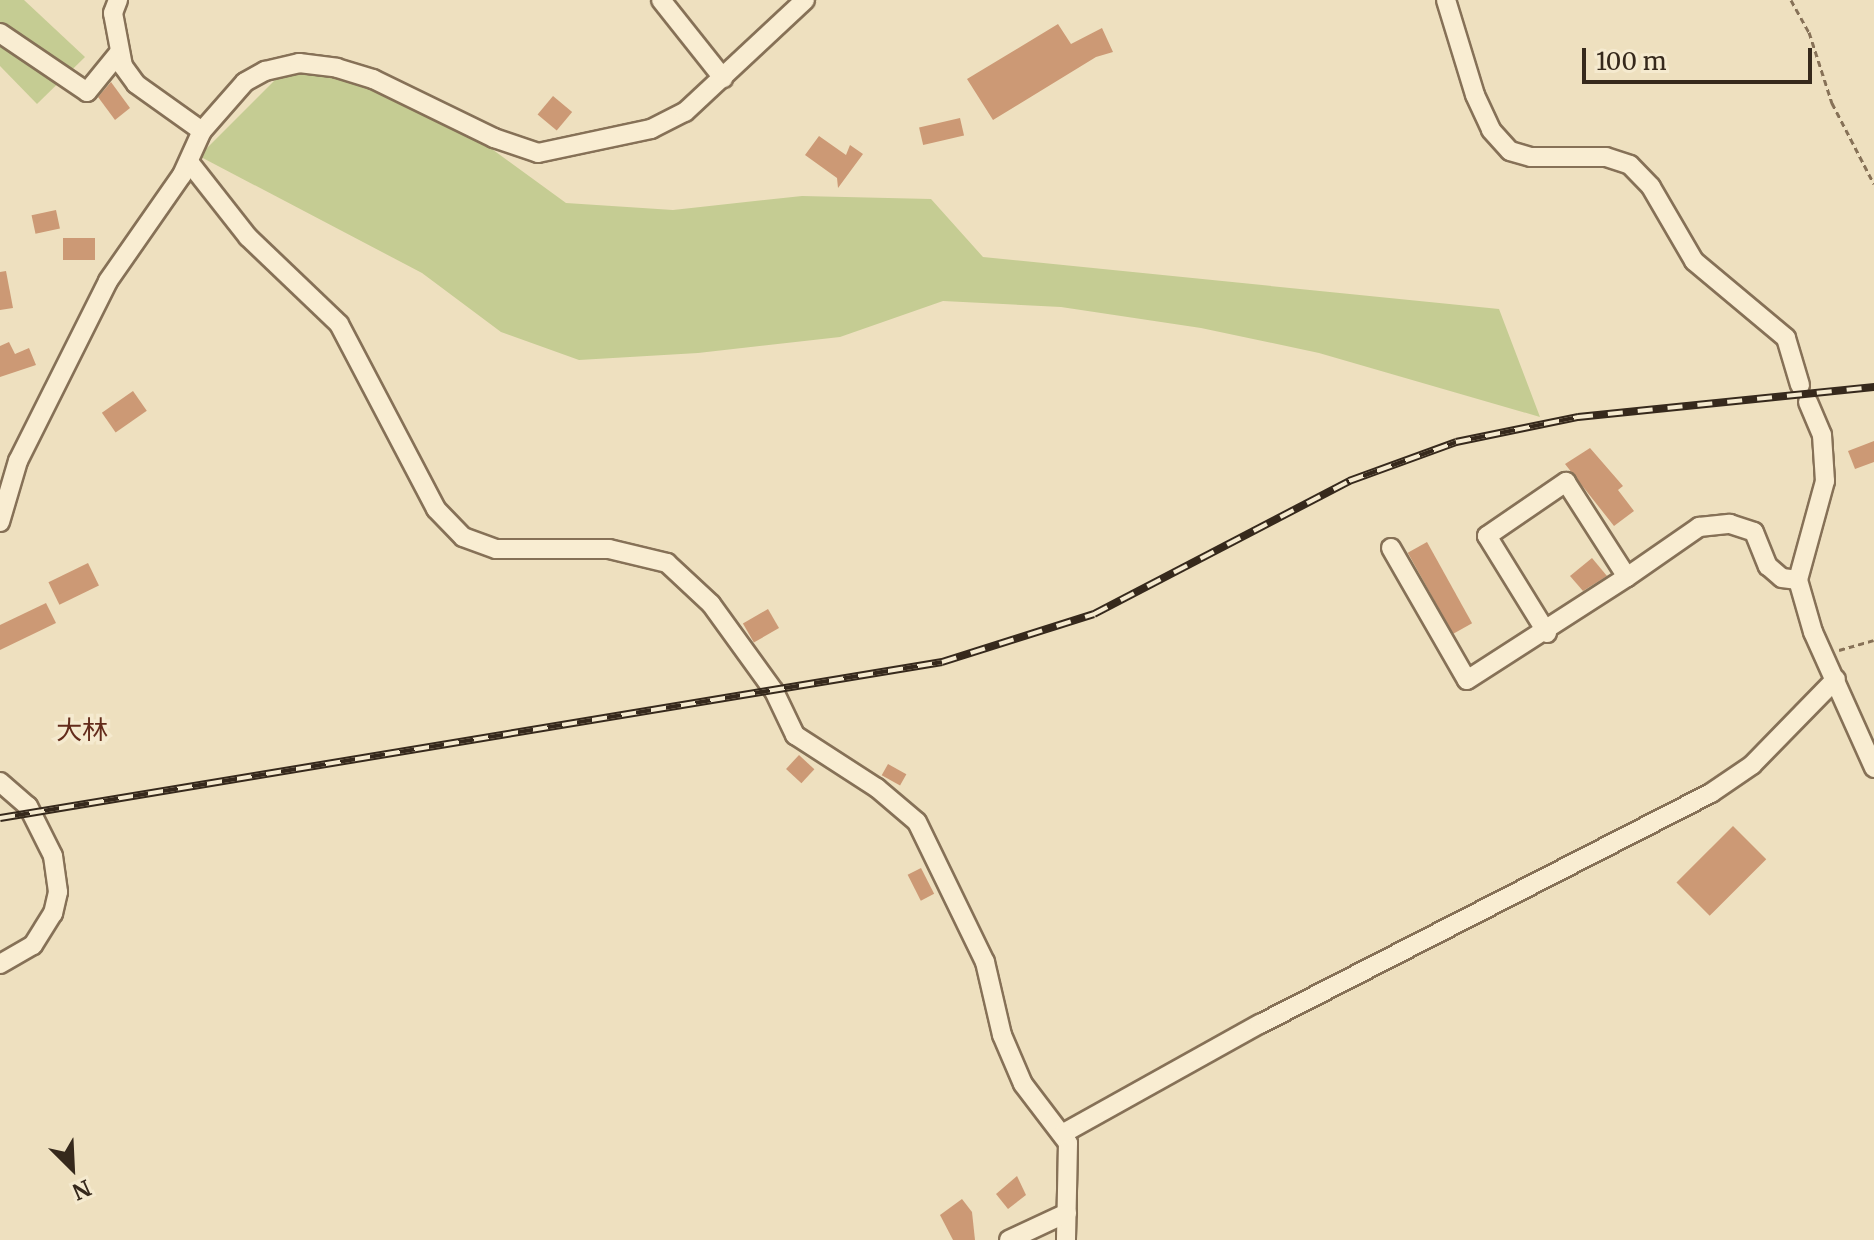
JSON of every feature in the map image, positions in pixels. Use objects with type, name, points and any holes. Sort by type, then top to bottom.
[{"type":"street","points":[[118,0],[113,13],[118,54],[136,84],[202,131]]},
{"type":"street","points":[[661,0],[723,78]]},
{"type":"street","points":[[0,522],[18,461],[108,281],[189,162],[202,131],[245,82],[265,71],[299,63],[373,79],[494,138],[538,153],[651,129],[685,112],[723,78],[764,33],[805,0]]},
{"type":"street","points":[[1446,0],[1475,95],[1491,130],[1510,151],[1531,157],[1606,157],[1630,165],[1651,187],[1694,261],[1786,338],[1804,394],[1822,435],[1825,481],[1798,580],[1824,655],[1874,768]]},
{"type":"street","points":[[0,33],[87,92],[118,54]]},
{"type":"street","points":[[189,162],[248,237],[339,324],[436,509],[463,537],[496,549],[609,549],[667,563],[720,617],[774,691],[795,735],[909,812],[985,962],[1002,1035],[1023,1084],[1068,1143],[1066,1240]]},
{"type":"street","points":[[1547,633],[1487,536],[1566,482],[1627,577]]},
{"type":"street","points":[[1391,548],[1467,680],[1547,633],[1699,527],[1730,524],[1754,532],[1768,566],[1782,578],[1798,580]]},
{"type":"street","points":[[1062,1134],[1260,1024],[1711,793],[1752,765],[1836,679]]},
{"type":"street","points":[[0,782],[28,806],[53,856],[58,892],[53,913],[33,945],[0,964]]},
{"type":"street","points":[[1009,1240],[1067,1213]]},
{"type":"path","points":[[1791,0],[1809,32],[1832,103],[1874,184]]},
{"type":"path","points":[[1824,655],[1874,640]]},
{"type":"green space","points":[[0,0],[24,0],[85,57],[37,104],[0,66]]},
{"type":"green space","points":[[290,65],[433,106],[566,203],[673,210],[802,196],[931,199],[983,257],[1499,309],[1540,417],[1319,353],[1201,328],[1061,307],[943,301],[840,337],[698,353],[579,360],[501,332],[422,273],[199,156]]},
{"type":"building","points":[[1058,24],[1071,44],[1102,28],[1113,52],[1096,57],[993,120],[967,79]]},
{"type":"building","points":[[111,82],[130,108],[115,120],[98,97]]},
{"type":"building","points":[[553,96],[572,112],[557,130],[538,114]]},
{"type":"building","points":[[960,118],[964,136],[923,145],[919,127]]},
{"type":"building","points":[[819,136],[846,155],[850,145],[863,154],[838,188],[837,178],[805,155]]},
{"type":"building","points":[[56,210],[60,229],[35,234],[32,215]]},
{"type":"building","points":[[63,238],[95,238],[95,260],[63,260]]},
{"type":"building","points":[[6,271],[13,308],[0,310],[0,272]]},
{"type":"building","points":[[9,342],[15,354],[29,348],[36,365],[0,377],[0,346]]},
{"type":"building","points":[[133,391],[147,411],[116,432],[102,413]]},
{"type":"building","points":[[1874,441],[1874,462],[1855,469],[1848,451]]},
{"type":"building","points":[[1590,448],[1623,486],[1618,490],[1634,511],[1614,526],[1565,464]]},
{"type":"building","points":[[1427,542],[1472,623],[1453,634],[1408,553]]},
{"type":"building","points":[[1592,558],[1607,576],[1583,591],[1570,576]]},
{"type":"building","points":[[88,563],[99,585],[59,605],[48,582]]},
{"type":"building","points":[[46,603],[56,623],[0,650],[0,625]]},
{"type":"building","points":[[768,609],[779,628],[754,643],[743,624]]},
{"type":"building","points":[[799,755],[814,769],[801,783],[786,769]]},
{"type":"building","points":[[888,764],[906,774],[900,786],[882,775]]},
{"type":"building","points":[[1733,826],[1766,859],[1710,916],[1676,883]]},
{"type":"building","points":[[921,868],[934,894],[921,901],[908,875]]},
{"type":"building","points":[[1017,1176],[1026,1195],[1008,1209],[996,1194]]},
{"type":"building","points":[[962,1199],[972,1212],[975,1240],[953,1240],[940,1215]]},
{"type":"railway","points":[[0,818],[942,662],[1094,614],[1349,481],[1456,442],[1578,417],[1874,387]]},
{"type":"district","name":"大林","points":[[82,730]]}]
